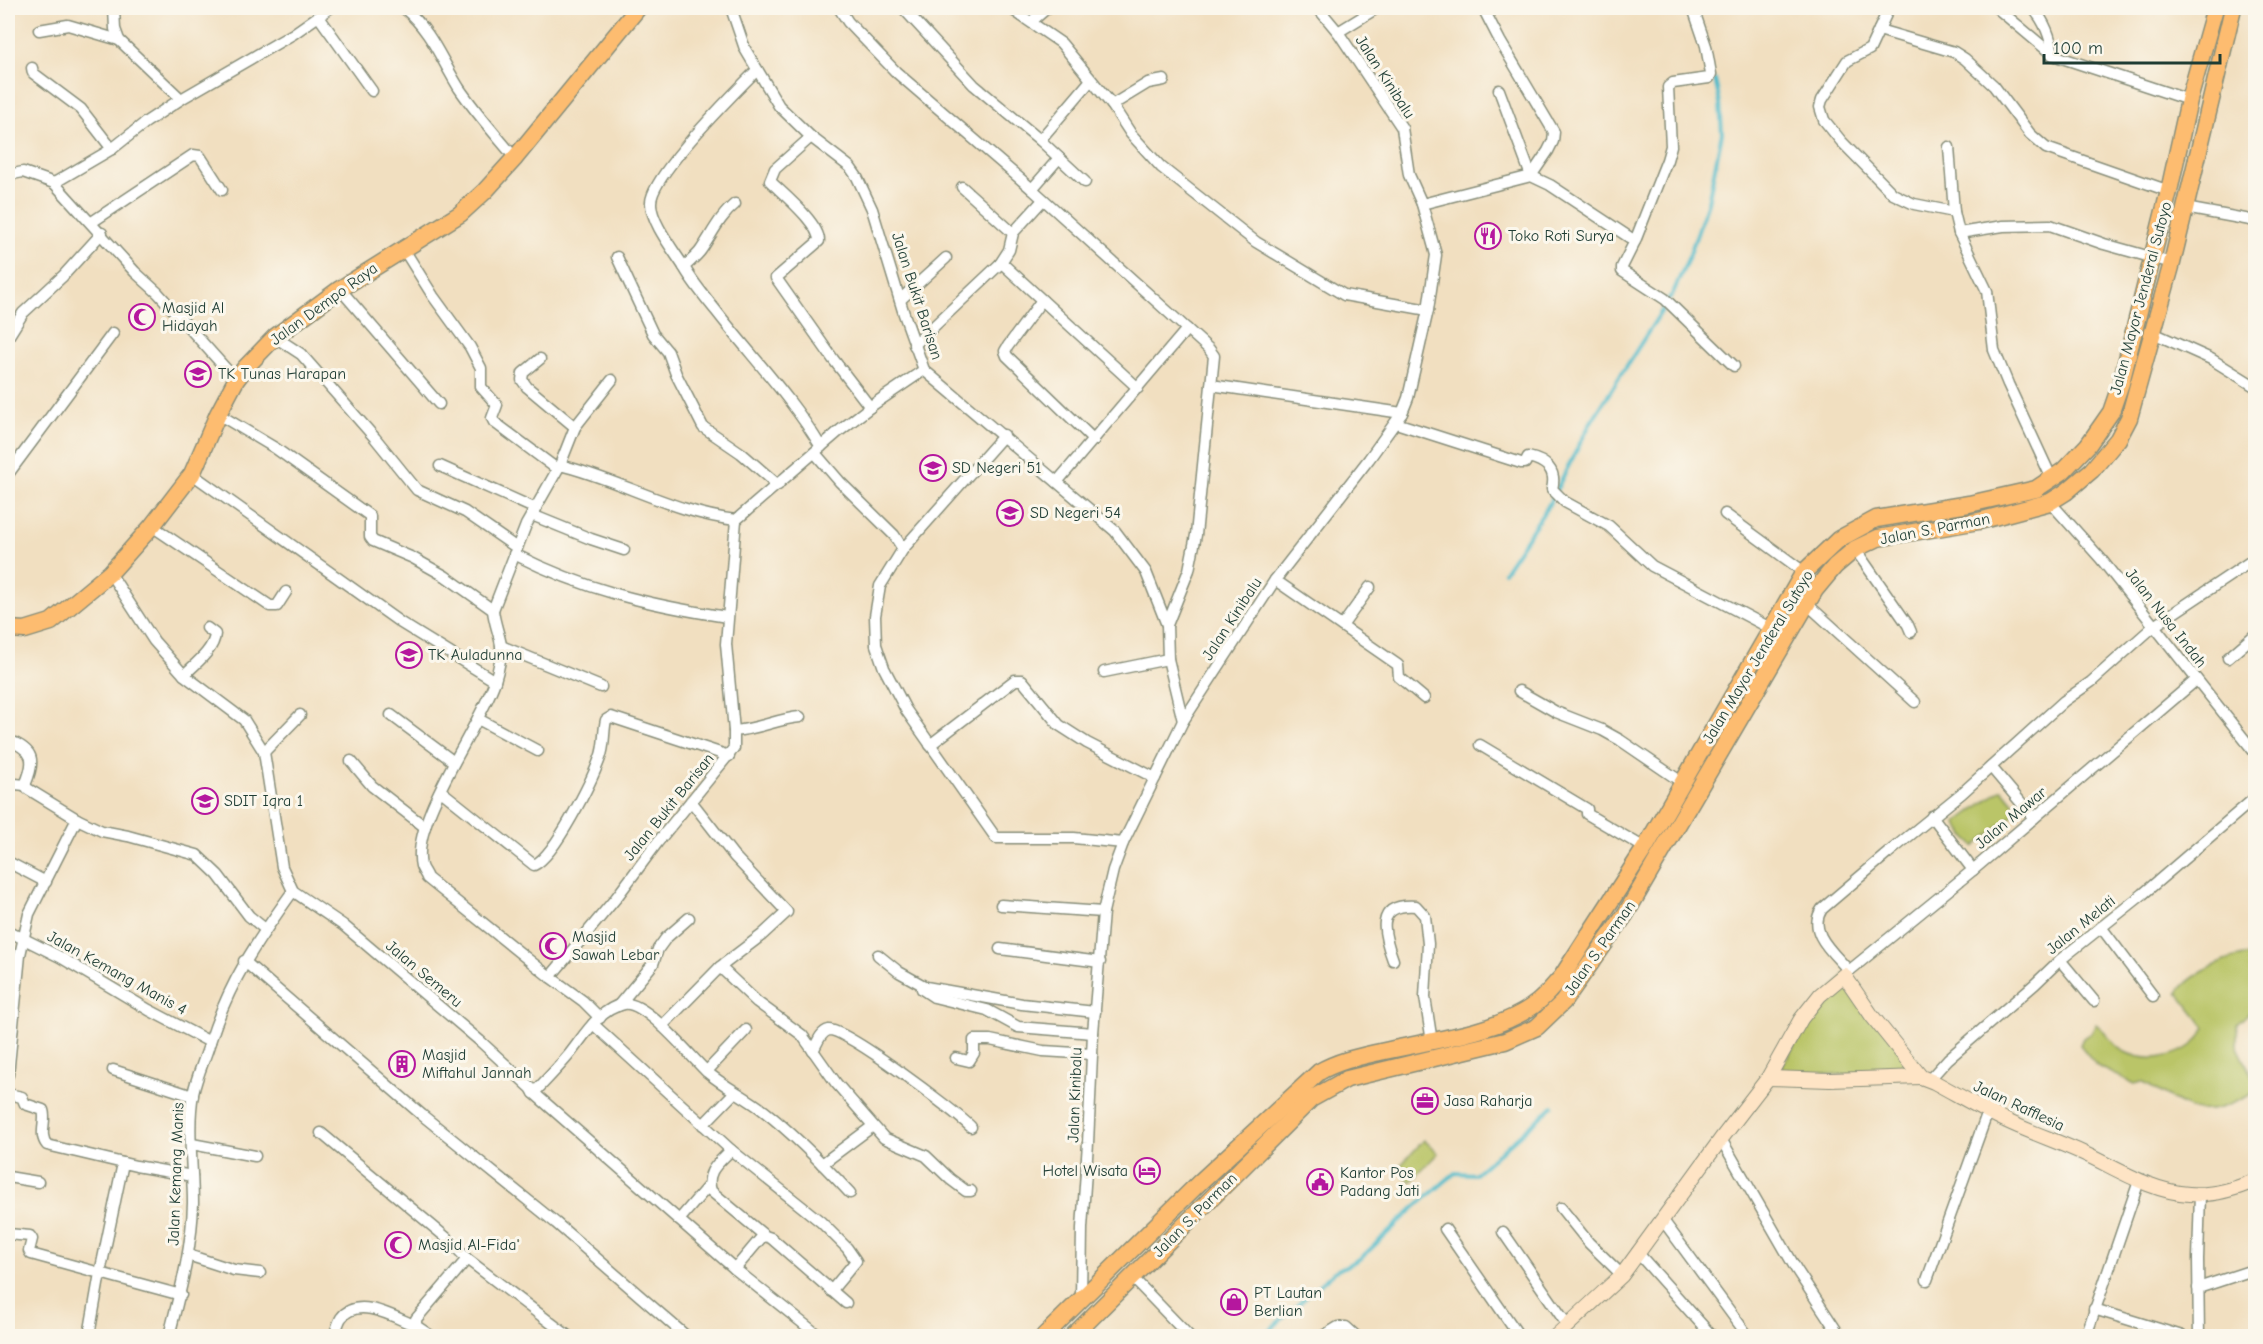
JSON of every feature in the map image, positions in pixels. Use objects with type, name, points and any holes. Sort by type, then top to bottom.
[{"type":"main road","name":"Jalan Dempo Raya","points":[[8,629],[25,630],[51,622],[110,573],[152,526],[192,474],[218,414],[236,380],[275,337],[340,289],[460,213],[485,191],[515,158],[638,8]]},
{"type":"main road","name":"Jalan Mayor Jenderal Sutoyo","points":[[1200,1182],[1319,1072],[1335,1063],[1497,1024],[1537,1003],[1561,978],[1645,848],[1683,783],[1699,772],[1772,628],[1804,572],[1839,539],[1875,519],[1969,504],[2036,489],[2052,479],[2088,445],[2110,412],[2121,383],[2169,191],[2189,100],[2215,8]]},
{"type":"main road","name":"Jalan Mayor Jenderal Sutoyo","points":[[2050,502],[2092,470],[2118,439],[2129,418],[2172,263],[2233,8]]},
{"type":"main road","name":"Jalan S. Parman","points":[[1073,1336],[1311,1099],[1347,1079],[1505,1041],[1537,1027],[1563,1002],[1625,915],[1699,772],[1815,590],[1835,566],[1855,549],[1878,538],[1979,521],[2050,502]]},
{"type":"main road","name":"Jalan S. Parman","points":[[1044,1336],[1200,1182]]},
{"type":"street","points":[[114,8],[115,29],[119,40],[181,99]]},
{"type":"street","points":[[54,183],[112,148],[181,99],[319,17],[330,8]]},
{"type":"street","points":[[404,8],[431,37],[458,86],[515,158]]},
{"type":"street","name":"Jalan Bukit Barisan","points":[[731,8],[738,32],[779,106],[811,137],[850,167],[857,177],[872,209],[914,345],[924,370],[1004,435],[1115,531],[1146,572],[1167,625],[1168,659],[1183,721]]},
{"type":"street","points":[[839,8],[848,22],[896,72],[1188,328],[1214,356],[1196,535],[1189,570],[1167,625]]},
{"type":"street","points":[[903,8],[974,85],[1040,140],[1085,182]]},
{"type":"street","points":[[1010,8],[1061,43],[1112,105],[1131,134],[1161,167],[1256,242],[1344,295],[1428,310]]},
{"type":"street","points":[[1032,21],[1047,8]]},
{"type":"street","name":"Jalan Kinibalu","points":[[1081,1298],[1082,1228],[1093,1033],[1103,912],[1105,898],[1123,843],[1183,721],[1275,580],[1399,418],[1408,398],[1428,310],[1436,255],[1422,204],[1409,176],[1402,128],[1338,32],[1318,8]]},
{"type":"street","points":[[1338,32],[1377,8]]},
{"type":"street","points":[[1483,8],[1554,132],[1548,151],[1531,176]]},
{"type":"street","points":[[1693,8],[1706,46],[1712,74],[1708,78],[1673,83],[1668,87],[1671,146],[1622,271],[1665,299],[1734,366]]},
{"type":"street","points":[[1889,8],[1870,49],[1847,61],[1822,100],[1821,114],[1841,141],[1893,194],[1914,204],[1954,212]]},
{"type":"street","points":[[1997,8],[2053,55],[2189,100]]},
{"type":"street","points":[[2033,8],[2042,18],[2053,55]]},
{"type":"street","points":[[319,17],[372,91]]},
{"type":"street","points":[[39,30],[68,25],[119,40]]},
{"type":"street","points":[[1879,30],[1954,52],[1965,59],[1994,86],[2030,134],[2046,148],[2169,191]]},
{"type":"street","points":[[32,68],[33,73],[81,109],[112,148]]},
{"type":"street","points":[[757,70],[697,134],[653,190],[651,203],[653,215],[691,279],[804,418],[818,450],[840,482],[894,535],[903,549]]},
{"type":"street","points":[[1040,140],[1091,80]]},
{"type":"street","points":[[1112,105],[1148,82],[1164,80]]},
{"type":"street","points":[[1499,90],[1531,176]]},
{"type":"street","points":[[811,137],[775,170],[770,181],[813,224],[819,234],[819,241],[776,278],[870,407]]},
{"type":"street","points":[[1949,147],[1954,212],[1959,233],[1987,291],[1994,350],[2052,479]]},
{"type":"street","points":[[92,222],[193,155],[200,156],[222,190]]},
{"type":"street","points":[[1032,189],[1059,159]]},
{"type":"street","points":[[8,175],[23,172],[54,183],[236,380]]},
{"type":"street","points":[[1422,204],[1531,176],[1550,185],[1635,241]]},
{"type":"street","points":[[962,187],[1013,233]]},
{"type":"street","points":[[914,345],[1000,264],[1009,250],[1013,233],[1043,200]]},
{"type":"street","points":[[684,267],[699,252],[712,231],[735,204]]},
{"type":"street","points":[[2185,208],[2256,221]]},
{"type":"street","points":[[1959,233],[2003,226],[2050,225],[2172,263]]},
{"type":"street","points":[[8,337],[23,314],[102,234]]},
{"type":"street","points":[[403,248],[433,296],[471,347],[480,373],[481,387],[497,405],[492,418],[494,422],[558,467],[586,471],[672,504],[736,520],[870,407],[924,370]]},
{"type":"street","points":[[617,257],[652,334],[668,352],[700,422],[778,485]]},
{"type":"street","points":[[900,300],[946,258]]},
{"type":"street","points":[[1000,264],[1004,265],[1138,388]]},
{"type":"street","points":[[340,289],[439,404]]},
{"type":"street","points":[[1042,300],[1005,351],[1007,356],[1094,440]]},
{"type":"street","points":[[1057,482],[1188,328]]},
{"type":"street","points":[[8,474],[113,333]]},
{"type":"street","points":[[2153,333],[2211,359],[2256,387]]},
{"type":"street","points":[[275,337],[301,354],[417,490],[465,512],[516,551],[552,574],[637,601],[727,617]]},
{"type":"street","points":[[540,359],[523,373],[522,380],[526,387],[575,427]]},
{"type":"street","points":[[612,380],[575,427],[558,467],[516,551],[493,610],[501,646],[495,681],[478,719],[454,762],[425,827],[421,847],[421,866],[427,878],[583,1001],[596,1021],[703,1125],[798,1202],[847,1248],[856,1262],[831,1291]]},
{"type":"street","points":[[1211,386],[1399,418],[1521,463],[1525,463],[1528,457],[1531,457],[1550,468],[1555,479],[1554,491],[1565,502],[1609,526],[1652,566],[1772,628]]},
{"type":"street","points":[[218,414],[275,448],[370,516],[370,537],[373,541],[412,558],[444,576],[493,610]]},
{"type":"street","points":[[1004,435],[903,549],[880,586],[875,616],[876,645],[884,668],[906,710],[996,838],[1074,838],[1123,843]]},
{"type":"street","points":[[440,466],[591,539],[624,550]]},
{"type":"street","points":[[192,474],[401,623],[495,681]]},
{"type":"street","name":"Jalan Nusa Indah","points":[[2050,502],[2101,559],[2195,681],[2256,754]]},
{"type":"street","points":[[1725,514],[1804,572]]},
{"type":"street","name":"Jalan Bukit Barisan","points":[[550,977],[616,898],[734,748],[726,644],[736,520]]},
{"type":"street","points":[[152,526],[270,606],[277,606],[286,592]]},
{"type":"street","points":[[1855,549],[1911,632]]},
{"type":"street","points":[[1556,1336],[1622,1275],[1670,1207],[1768,1078],[1801,1019],[1820,995],[1847,973],[1819,934],[1816,923],[1818,915],[1830,902],[2154,626],[2256,558]]},
{"type":"street","points":[[110,573],[154,641],[184,675],[250,727],[264,752],[282,867],[292,891]]},
{"type":"street","points":[[1275,580],[1398,665],[1400,677],[1424,698]]},
{"type":"street","points":[[1342,626],[1370,587]]},
{"type":"street","points":[[1807,604],[1915,702]]},
{"type":"street","points":[[184,675],[208,650],[215,638],[207,628]]},
{"type":"street","points":[[2229,658],[2256,634]]},
{"type":"street","points":[[501,646],[601,687]]},
{"type":"street","points":[[1104,672],[1168,659]]},
{"type":"street","points":[[930,745],[1015,680],[1022,680],[1059,725],[1086,743],[1155,778]]},
{"type":"street","name":"Jalan Mawar","points":[[1847,973],[1973,870],[2195,681]]},
{"type":"street","points":[[1520,691],[1556,712],[1602,730],[1620,740],[1683,783]]},
{"type":"street","points":[[264,752],[300,715]]},
{"type":"street","points":[[391,715],[454,762]]},
{"type":"street","points":[[441,791],[534,865],[540,863],[553,846],[581,799],[601,755],[606,720],[611,717],[729,756]]},
{"type":"street","points":[[734,731],[753,730],[784,719],[800,717]]},
{"type":"street","points":[[478,719],[538,751]]},
{"type":"street","points":[[8,740],[24,748],[30,755],[31,770],[24,785]]},
{"type":"street","points":[[1480,746],[1587,809],[1587,814],[1645,848]]},
{"type":"street","points":[[351,761],[372,786],[425,827]]},
{"type":"street","points":[[1991,767],[2034,818]]},
{"type":"street","points":[[8,788],[15,784],[24,785],[77,819],[102,831],[197,855],[218,875],[249,916],[265,929]]},
{"type":"street","name":"Jalan Melati","points":[[1925,1079],[2036,984],[2060,960],[2143,894],[2256,797]]},
{"type":"street","points":[[662,1026],[720,967],[762,935],[787,912],[734,856],[692,801]]},
{"type":"street","points":[[1932,816],[1973,870]]},
{"type":"street","points":[[8,1075],[18,972],[29,914],[77,819]]},
{"type":"street","points":[[8,862],[46,882]]},
{"type":"street","name":"Jalan Kemang Manis","points":[[169,1336],[181,1295],[188,1255],[193,1203],[193,1096],[198,1076],[221,1009],[244,961],[292,891]]},
{"type":"street","name":"Jalan Semeru","points":[[292,891],[343,925],[394,968],[480,1041],[534,1093],[735,1269],[819,1336]]},
{"type":"street","points":[[1001,905],[1103,912]]},
{"type":"street","points":[[1393,960],[1384,933],[1386,916],[1392,909],[1406,905],[1416,906],[1425,916],[1428,944],[1425,997],[1432,1041]]},
{"type":"street","points":[[534,1093],[596,1021],[618,1006],[653,964],[658,949],[666,938],[689,918]]},
{"type":"street","points":[[2101,927],[2153,996]]},
{"type":"street","name":"Jalan Kemang Manis 4","points":[[8,931],[60,957],[148,1010],[210,1042]]},
{"type":"street","points":[[1000,949],[1100,962]]},
{"type":"street","points":[[878,955],[899,972],[934,989],[1022,1004],[1095,1012]]},
{"type":"street","points":[[2060,960],[2094,1001]]},
{"type":"street","points":[[244,961],[422,1115],[556,1222],[686,1336]]},
{"type":"street","points":[[720,967],[757,1002],[802,1035],[836,1083],[884,1138],[926,1156],[950,1179],[966,1191],[971,1191]]},
{"type":"street","name":"Jalan Rafflesia","points":[[1847,973],[1872,1016],[1925,1079],[2010,1123],[2083,1153],[2139,1181],[2170,1191],[2200,1194],[2229,1190],[2256,1180]]},
{"type":"street","points":[[914,981],[926,993],[934,997],[987,1010],[1018,1027],[1093,1033]]},
{"type":"street","points":[[618,1006],[630,1004],[639,1008],[662,1026],[707,1071],[734,1093],[763,1110],[850,1193]]},
{"type":"street","points":[[707,1071],[746,1030]]},
{"type":"street","points":[[813,1051],[821,1035],[833,1030],[866,1047],[955,1111],[971,1127]]},
{"type":"street","points":[[956,1058],[969,1061],[974,1053],[974,1040],[990,1040],[1043,1051],[1092,1054]]},
{"type":"street","points":[[113,1070],[193,1096]]},
{"type":"street","points":[[1768,1078],[1925,1079]]},
{"type":"street","points":[[703,1125],[734,1093]]},
{"type":"street","points":[[8,1094],[21,1097],[27,1105],[43,1110],[43,1137],[48,1145],[123,1163],[192,1176]]},
{"type":"street","points":[[1927,1280],[1988,1111]]},
{"type":"street","points":[[822,1164],[873,1126]]},
{"type":"street","points":[[321,1133],[448,1239],[467,1259],[568,1336]]},
{"type":"street","points":[[1721,1139],[1796,1269],[1840,1336]]},
{"type":"street","points":[[192,1144],[255,1156]]},
{"type":"street","points":[[731,1150],[710,1172],[711,1191],[765,1236],[771,1238],[846,1303]]},
{"type":"street","points":[[90,1329],[123,1163]]},
{"type":"street","points":[[8,1177],[38,1182]]},
{"type":"street","points":[[2086,1336],[2139,1181]]},
{"type":"street","points":[[679,1220],[709,1185]]},
{"type":"street","points":[[2199,1336],[2200,1194]]},
{"type":"street","points":[[1561,1209],[1589,1243],[1622,1275]]},
{"type":"street","points":[[1662,1219],[1748,1336]]},
{"type":"street","points":[[1445,1229],[1519,1336]]},
{"type":"street","points":[[1503,1232],[1568,1326]]},
{"type":"street","points":[[8,1234],[30,1236],[32,1239],[29,1251],[31,1254],[181,1295]]},
{"type":"street","points":[[735,1269],[765,1236]]},
{"type":"street","points":[[1637,1252],[1712,1336]]},
{"type":"street","points":[[188,1255],[234,1270],[260,1273]]},
{"type":"street","points":[[416,1326],[416,1319],[467,1259]]},
{"type":"street","points":[[2198,1288],[2256,1269]]},
{"type":"street","points":[[1132,1278],[1189,1336]]},
{"type":"street","points":[[334,1336],[340,1319],[349,1311],[361,1307],[416,1326],[431,1336]]},
{"type":"street","points":[[2094,1309],[2181,1336]]},
{"type":"street","points":[[1323,1336],[1338,1327],[1346,1327],[1356,1336]]},
{"type":"green space","points":[[2002,789],[2019,810],[1974,847],[1956,823]]},
{"type":"green space","points":[[2255,955],[2255,1007],[2237,1024],[2237,1045],[2255,1082],[2252,1094],[2218,1108],[2206,1110],[2184,1106],[2142,1082],[2135,1084],[2097,1066],[2080,1045],[2083,1038],[2090,1034],[2096,1024],[2119,1048],[2134,1055],[2158,1058],[2181,1052],[2191,1046],[2206,1028],[2178,993],[2192,979],[2213,966],[2236,958]]},
{"type":"green space","points":[[1844,975],[1925,1077],[1778,1073],[1806,1026]]},
{"type":"green space","points":[[1424,1140],[1438,1153],[1411,1182],[1397,1169]]},
{"type":"waterway","points":[[1504,572],[1548,506],[1591,422],[1673,293],[1690,254],[1708,202],[1722,133],[1720,103],[1715,80]]},
{"type":"waterway","points":[[1263,1336],[1334,1272],[1361,1258],[1455,1173],[1475,1174],[1553,1106]]},
{"type":"place","name":"Toko Roti Surya","points":[[1488,236]]},
{"type":"place","name":"Masjid Al Hidayah","points":[[142,317]]},
{"type":"place","name":"TK Tunas Harapan","points":[[198,374]]},
{"type":"place","name":"SD Negeri 51","points":[[933,468]]},
{"type":"place","name":"SD Negeri 54","points":[[1010,513]]},
{"type":"place","name":"TK Auladunna","points":[[409,655]]},
{"type":"place","name":"SDIT Iqra 1","points":[[205,801]]},
{"type":"place","name":"Masjid Sawah Lebar","points":[[553,946]]},
{"type":"place","name":"Masjid Miftahul Jannah","points":[[402,1064]]},
{"type":"place","name":"Jasa Raharja","points":[[1425,1101]]},
{"type":"place","name":"Hotel Wisata","points":[[1147,1171]]},
{"type":"place","name":"Kantor Pos Padang Jati","points":[[1320,1182]]},
{"type":"place","name":"Masjid Al-Fida'","points":[[398,1245]]},
{"type":"place","name":"PT Lautan Berlian","points":[[1234,1302]]}]
